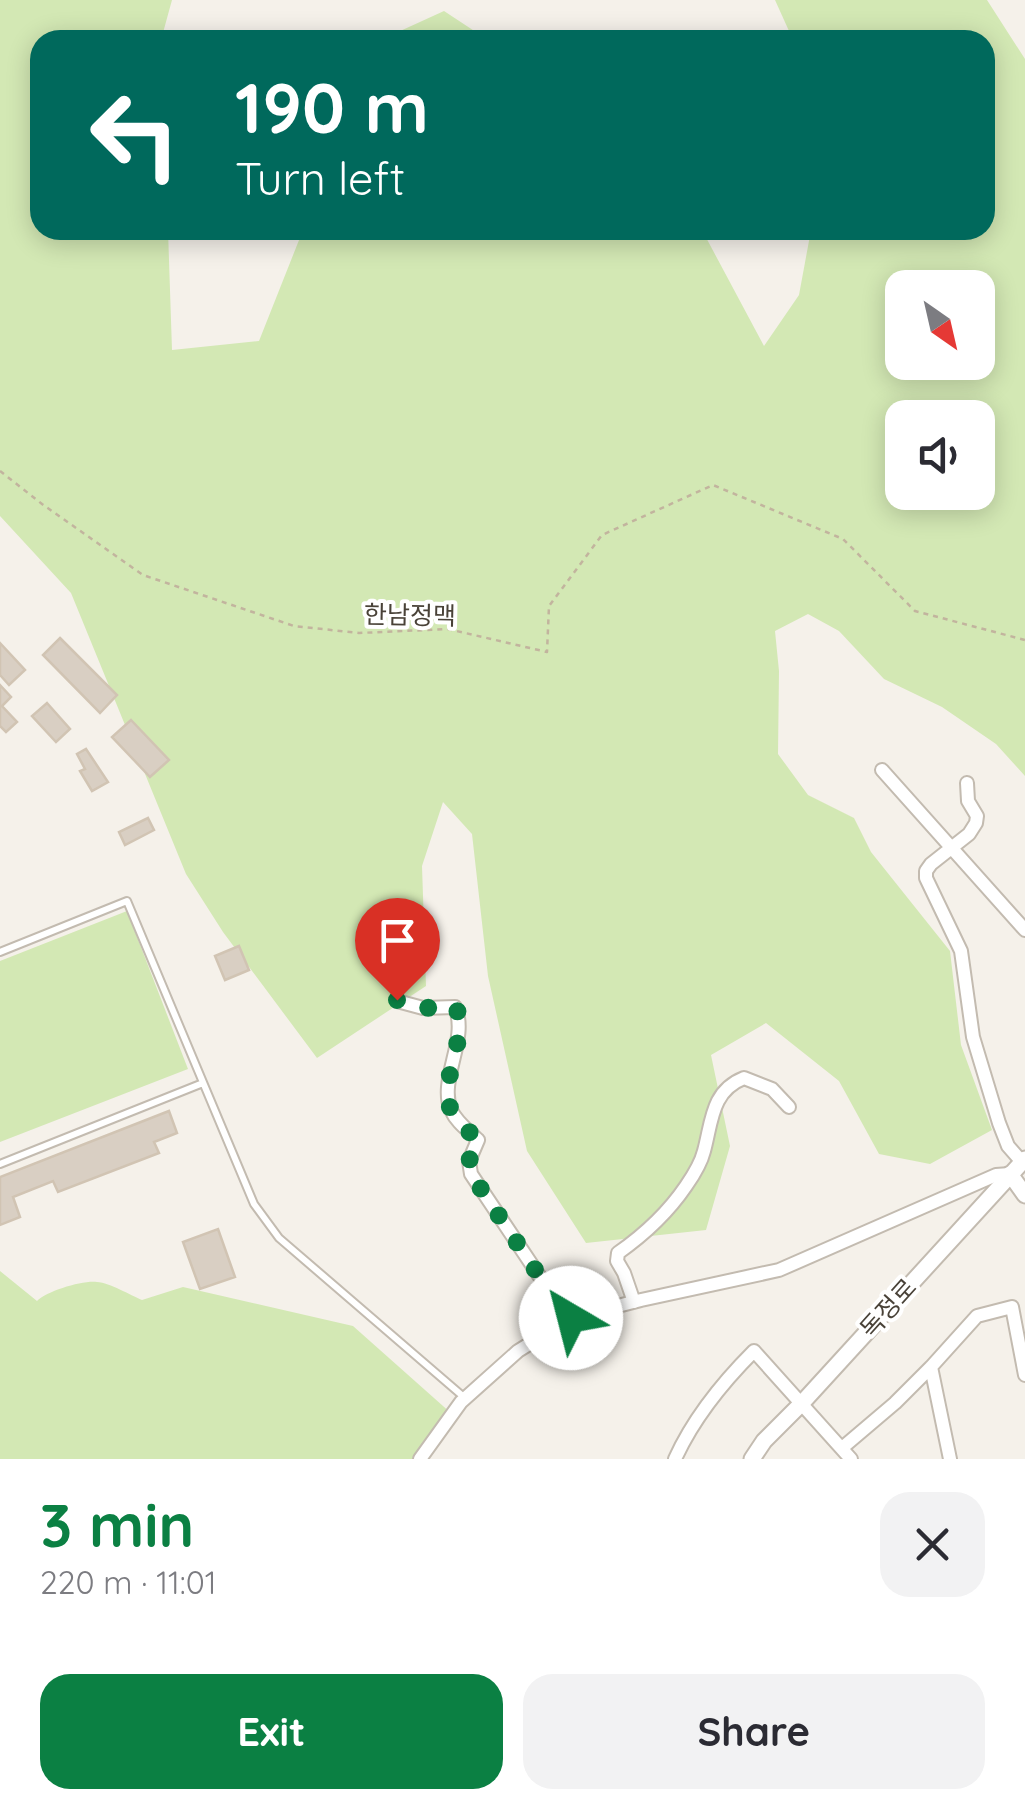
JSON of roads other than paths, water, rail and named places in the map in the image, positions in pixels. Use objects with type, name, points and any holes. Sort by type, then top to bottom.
[{"type":"street","points":[[882,770],[1025,930]]},
{"type":"street","points":[[966,783],[976,823],[931,864],[926,878],[961,951],[973,1036],[999,1123],[1008,1146],[1024,1160]]},
{"type":"street","points":[[397,1000],[423,1008],[456,1007],[457,1046],[448,1094],[450,1108],[460,1124],[478,1140],[469,1161],[471,1174],[528,1262],[574,1317]]},
{"type":"street","points":[[634,1302],[616,1261],[618,1253],[660,1221],[688,1184],[703,1154],[710,1117],[722,1092],[744,1078],[772,1090],[789,1107]]},
{"type":"street","name":"독정로","points":[[752,1459],[764,1441],[1024,1160]]},
{"type":"street","points":[[420,1459],[466,1398],[518,1351],[574,1317],[779,1270],[996,1175],[1010,1174],[1025,1195]]},
{"type":"street","points":[[675,1459],[704,1407],[754,1351],[846,1454],[977,1316],[1012,1307],[1025,1375]]},
{"type":"street","points":[[931,1368],[950,1459]]},
{"type":"lane","points":[[0,952],[127,901],[254,1204],[278,1238],[466,1398]]},
{"type":"lane","points":[[0,1164],[203,1083]]}]
